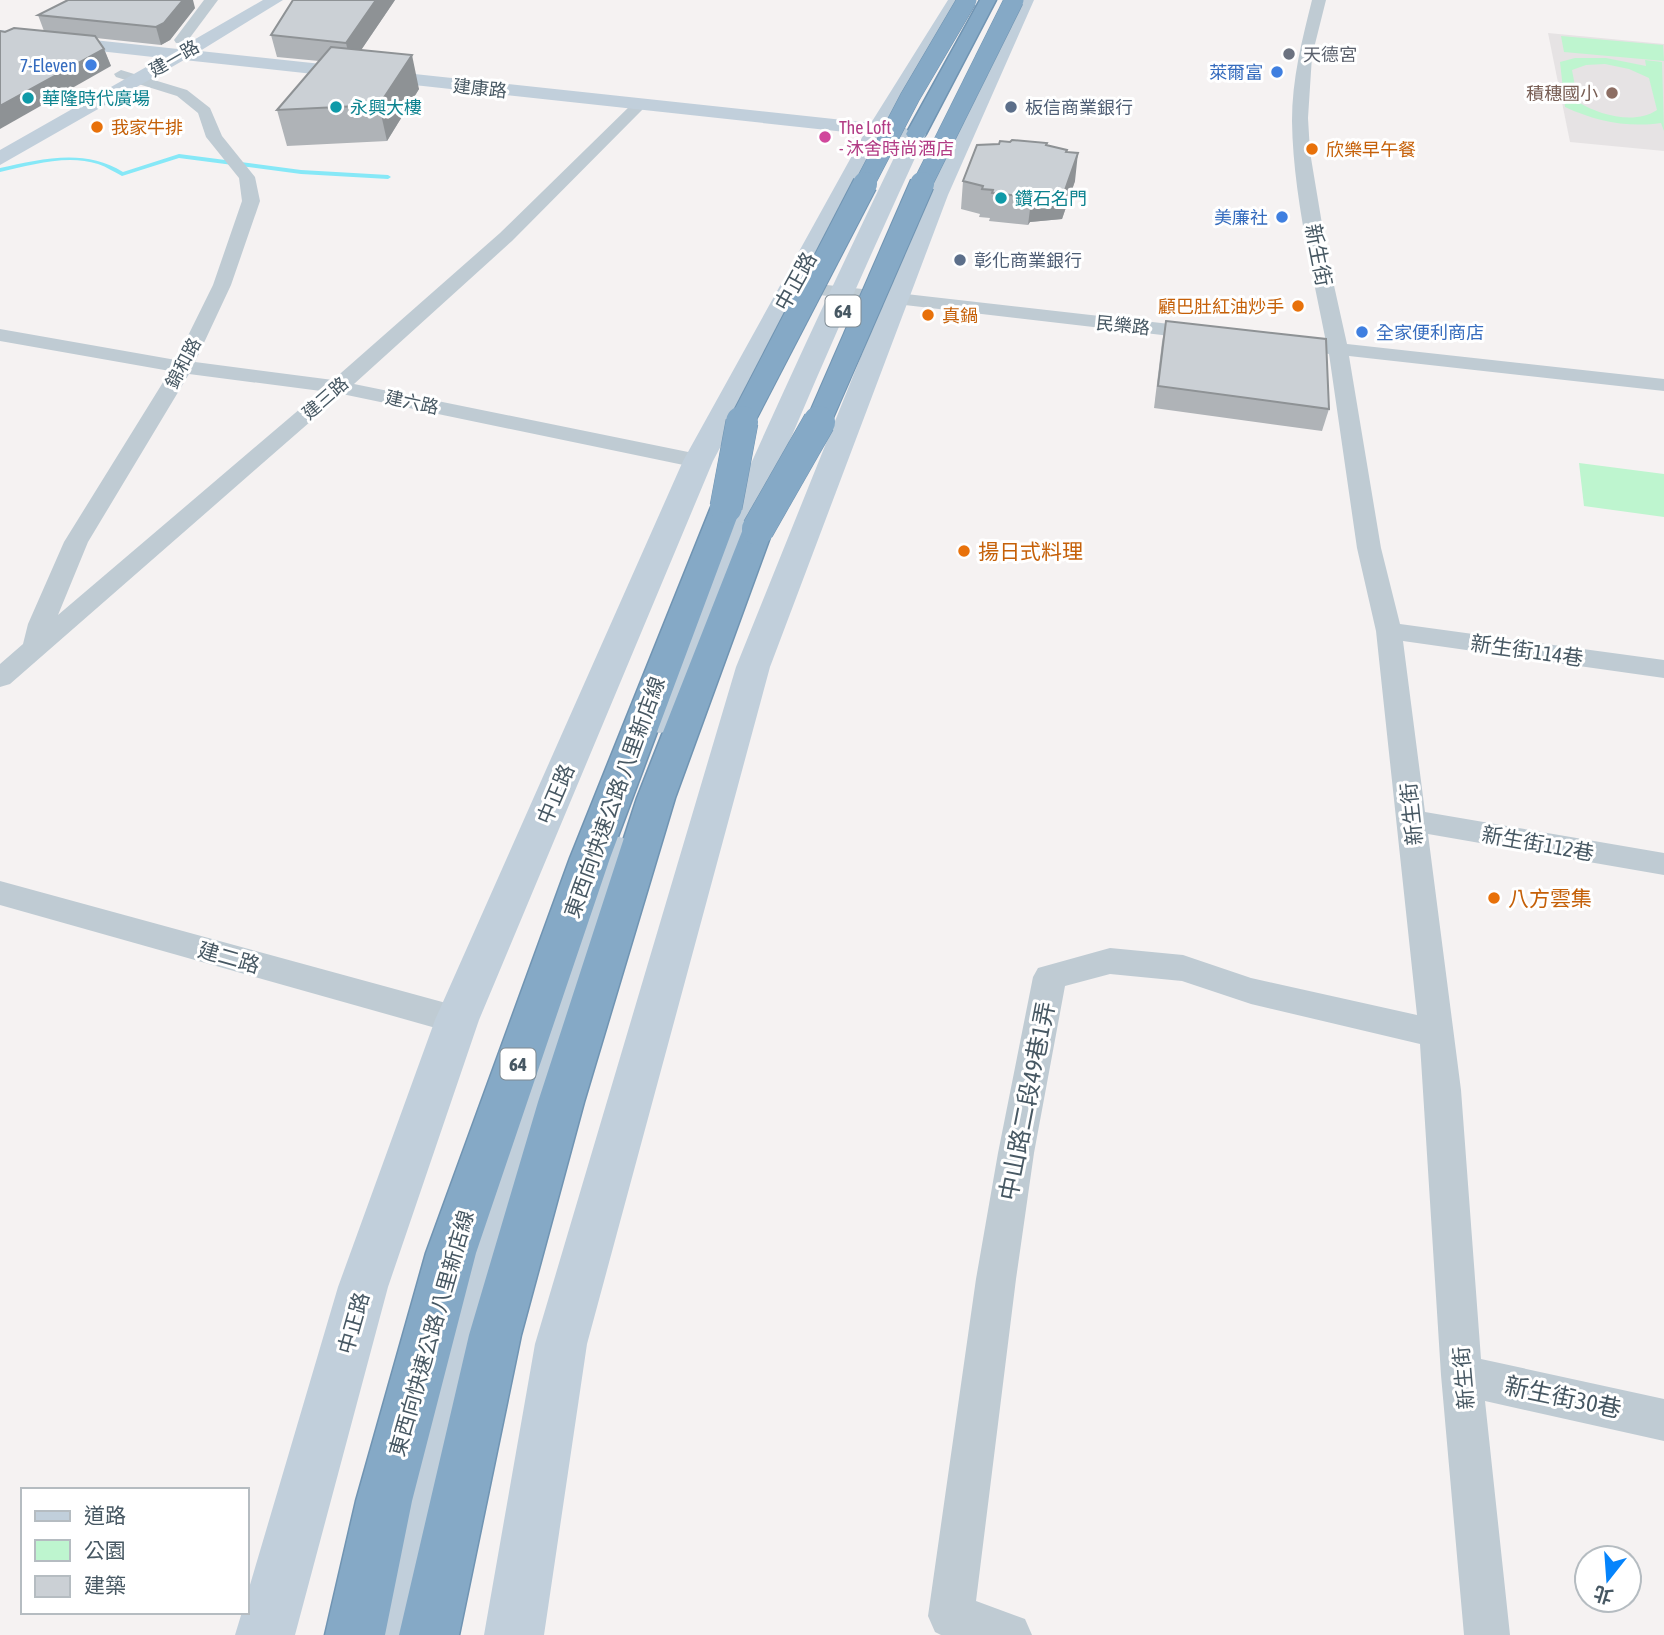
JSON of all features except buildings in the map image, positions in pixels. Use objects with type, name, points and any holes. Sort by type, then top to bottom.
[{"type":"highway","points":[[742,518],[740,426],[910,97],[967,0]]},
{"type":"highway","name":"東西向快速公路 八里新店線","points":[[355,1635],[384,1501],[451,1253],[595,845],[927,99],[982,0]]},
{"type":"highway","points":[[916,134],[988,0]]},
{"type":"highway","name":"東西向快速公路 八里新店線","points":[[429,1635],[495,1335],[561,1102],[742,518],[842,313],[907,170],[1000,0]]},
{"type":"highway","points":[[742,518],[827,407],[927,173],[1014,0]]},
{"type":"main road","name":"建一路","points":[[180,48],[254,0]]},
{"type":"main road","name":"建一路","points":[[0,143],[275,0]]},
{"type":"main road","name":"中正路","points":[[265,1635],[363,1287],[457,1020],[698,461],[877,130],[956,0]]},
{"type":"main road","points":[[514,1635],[561,1344],[753,667],[961,139],[1026,0]]},
{"type":"main road","name":"建康路","points":[[0,35],[158,54],[180,48],[638,106],[961,139]]},
{"type":"main road","name":"建一路","points":[[0,159],[129,77],[158,54]]},
{"type":"main road","points":[[390,1635],[465,1325],[548,1046],[610,855],[677,677],[751,497],[841,292],[916,134]]},
{"type":"street","points":[[180,48],[211,0]]},
{"type":"street","name":"新生街","points":[[1319,0],[1305,56],[1300,118],[1306,185],[1338,349],[1369,548],[1389,631],[1413,821],[1434,1033],[1443,1090],[1462,1375],[1487,1635]]},
{"type":"street","name":"錦和路","points":[[0,685],[38,645],[41,624],[76,542],[183,367],[222,285],[251,201],[247,177],[214,137],[205,111],[181,93],[129,77]]},
{"type":"street","name":"建三路","points":[[0,678],[338,387],[506,237],[638,106]]},
{"type":"street","name":"民樂路","points":[[792,286],[1227,337]]},
{"type":"street","name":"建六路","points":[[0,335],[183,367],[338,387],[698,461]]},
{"type":"street","points":[[1296,345],[1664,385]]},
{"type":"street","name":"新生街114巷","points":[[1389,631],[1664,669]]},
{"type":"street","name":"新生街112巷","points":[[1413,821],[1664,864]]},
{"type":"street","name":"建二路","points":[[0,893],[457,1020]]},
{"type":"street","name":"中山路二段49巷1弄","points":[[1009,1635],[951,1616],[998,1266],[1016,1153],[1051,978],[1110,961],[1183,968],[1251,991],[1434,1033]]},
{"type":"street","name":"新生街30巷","points":[[1462,1375],[1664,1419]]},
{"type":"shaded area","name":"積穗國小","points":[[1548,33],[1664,44],[1664,151],[1570,142]]},
{"type":"green space","points":[[1561,36],[1663,45],[1664,61],[1564,52]]},
{"type":"green space","points":[[1575,58],[1606,58],[1646,66],[1645,60],[1662,62],[1664,131],[1661,123],[1636,125],[1612,122],[1565,107],[1560,62]],"holes":[[[1605,64],[1629,69],[1649,78],[1657,110],[1638,117],[1617,116],[1596,111],[1578,102],[1572,70],[1586,65]]]},
{"type":"green space","points":[[1579,463],[1664,474],[1664,517],[1584,506]]},
{"type":"waterway","points":[[0,170],[46,161],[79,159],[95,161],[122,174],[179,156],[301,172],[388,177]]},
{"type":"place","name":"天德宮","points":[[1289,54]]},
{"type":"place","name":"7-Eleven","points":[[91,65]]},
{"type":"place","name":"萊爾富","points":[[1277,72]]},
{"type":"place","name":"積穗國小","points":[[1612,93]]},
{"type":"place","name":"華隆時代廣場","points":[[28,98]]},
{"type":"place","name":"永興大樓","points":[[336,107]]},
{"type":"place","name":"板信商業銀行","points":[[1011,107]]},
{"type":"place","name":"我家牛排","points":[[97,127]]},
{"type":"place","name":"The Loft - 沐舍時尚酒店","points":[[825,137]]},
{"type":"place","name":"欣樂早午餐","points":[[1312,149]]},
{"type":"place","name":"鑽石名門","points":[[1001,198]]},
{"type":"place","name":"美廉社","points":[[1282,217]]},
{"type":"place","name":"彰化商業銀行","points":[[960,260]]},
{"type":"place","name":"顧巴肚紅油炒手","points":[[1298,306]]},
{"type":"place","name":"真鍋","points":[[928,315]]},
{"type":"place","name":"全家便利商店","points":[[1362,332]]},
{"type":"place","name":"揚日式料理","points":[[964,551]]},
{"type":"place","name":"八方雲集","points":[[1494,898]]}]
